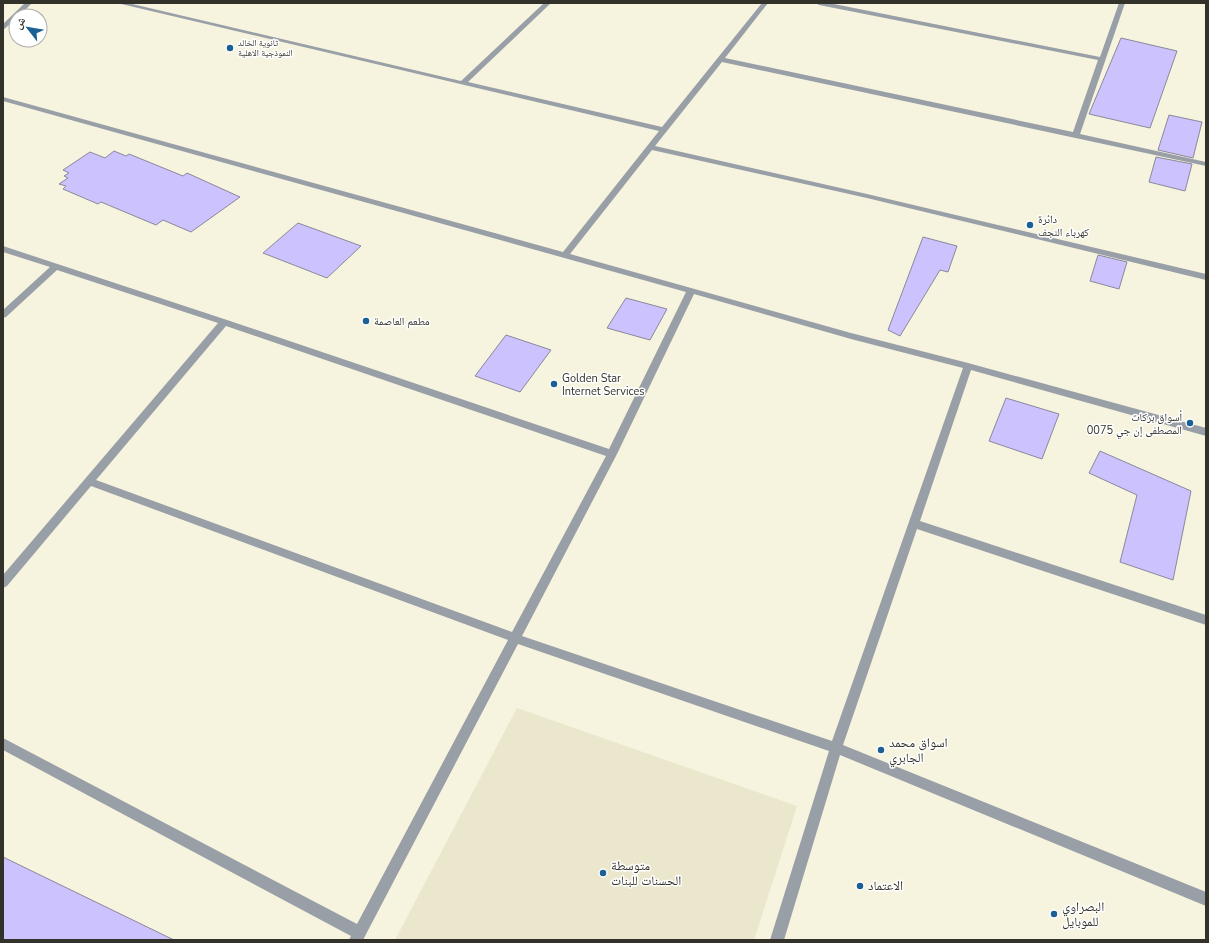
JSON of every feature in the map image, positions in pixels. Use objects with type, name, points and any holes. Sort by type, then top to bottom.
[{"type":"street","points":[[3,28],[29,3]]},
{"type":"street","points":[[120,3],[664,130]]},
{"type":"street","points":[[463,83],[548,3]]},
{"type":"street","points":[[565,255],[764,3]]},
{"type":"street","points":[[819,3],[1102,59]]},
{"type":"street","points":[[1076,134],[1122,3]]},
{"type":"street","points":[[720,59],[1076,134],[1206,164]]},
{"type":"street","points":[[3,99],[851,336],[968,366],[1206,432]]},
{"type":"street","points":[[650,147],[875,198],[1206,277]]},
{"type":"street","points":[[3,249],[224,322],[612,454]]},
{"type":"street","points":[[3,315],[56,266]]},
{"type":"street","points":[[3,744],[358,937],[612,454],[691,291]]},
{"type":"street","points":[[3,583],[224,322]]},
{"type":"street","points":[[777,940],[836,748],[968,366]]},
{"type":"street","points":[[88,481],[515,638],[836,748],[1206,898]]},
{"type":"street","points":[[914,523],[1206,620]]},
{"type":"shaded area","name":"متوسطة الحسنات للبنات","points":[[517,708],[797,806],[754,940],[395,940]]},
{"type":"building","points":[[1121,38],[1177,51],[1150,128],[1089,114]]},
{"type":"building","points":[[1169,115],[1202,122],[1193,158],[1158,150]]},
{"type":"building","points":[[114,151],[126,156],[129,154],[183,176],[187,173],[240,197],[191,232],[163,220],[156,225],[101,202],[98,204],[63,189],[66,186],[59,184],[68,178],[64,176],[69,173],[63,170],[90,152],[105,158]]},
{"type":"building","points":[[1156,157],[1192,164],[1185,191],[1149,182]]},
{"type":"building","points":[[298,223],[361,246],[327,278],[263,253]]},
{"type":"building","points":[[923,237],[957,246],[948,272],[940,270],[900,336],[888,330]]},
{"type":"building","points":[[1098,255],[1127,262],[1119,289],[1090,281]]},
{"type":"building","points":[[626,298],[667,309],[650,340],[607,328]]},
{"type":"building","points":[[506,335],[551,350],[520,392],[475,376]]},
{"type":"building","points":[[1006,398],[1059,414],[1042,459],[989,441]]},
{"type":"building","points":[[1100,451],[1191,491],[1173,580],[1120,562],[1137,495],[1089,473]]},
{"type":"building","points":[[3,857],[174,940],[3,940]]},
{"type":"place","name":"ثانوية الخالد النموذجية الاهلية","points":[[230,48]]},
{"type":"place","name":"دائرة كهرباء النجف","points":[[1030,225]]},
{"type":"place","name":"مطعم العاصمة","points":[[366,321]]},
{"type":"place","name":"Golden Star Internet Services","points":[[554,384]]},
{"type":"place","name":"أسواق بركات المصطفی إن جي 0075","points":[[1190,423]]},
{"type":"place","name":"اسواق محمد الجابري","points":[[881,750]]},
{"type":"place","name":"متوسطة الحسنات للبنات","points":[[603,873]]},
{"type":"place","name":"الاعتماد","points":[[860,886]]},
{"type":"place","name":"البصراوي للموبايل","points":[[1054,914]]}]
